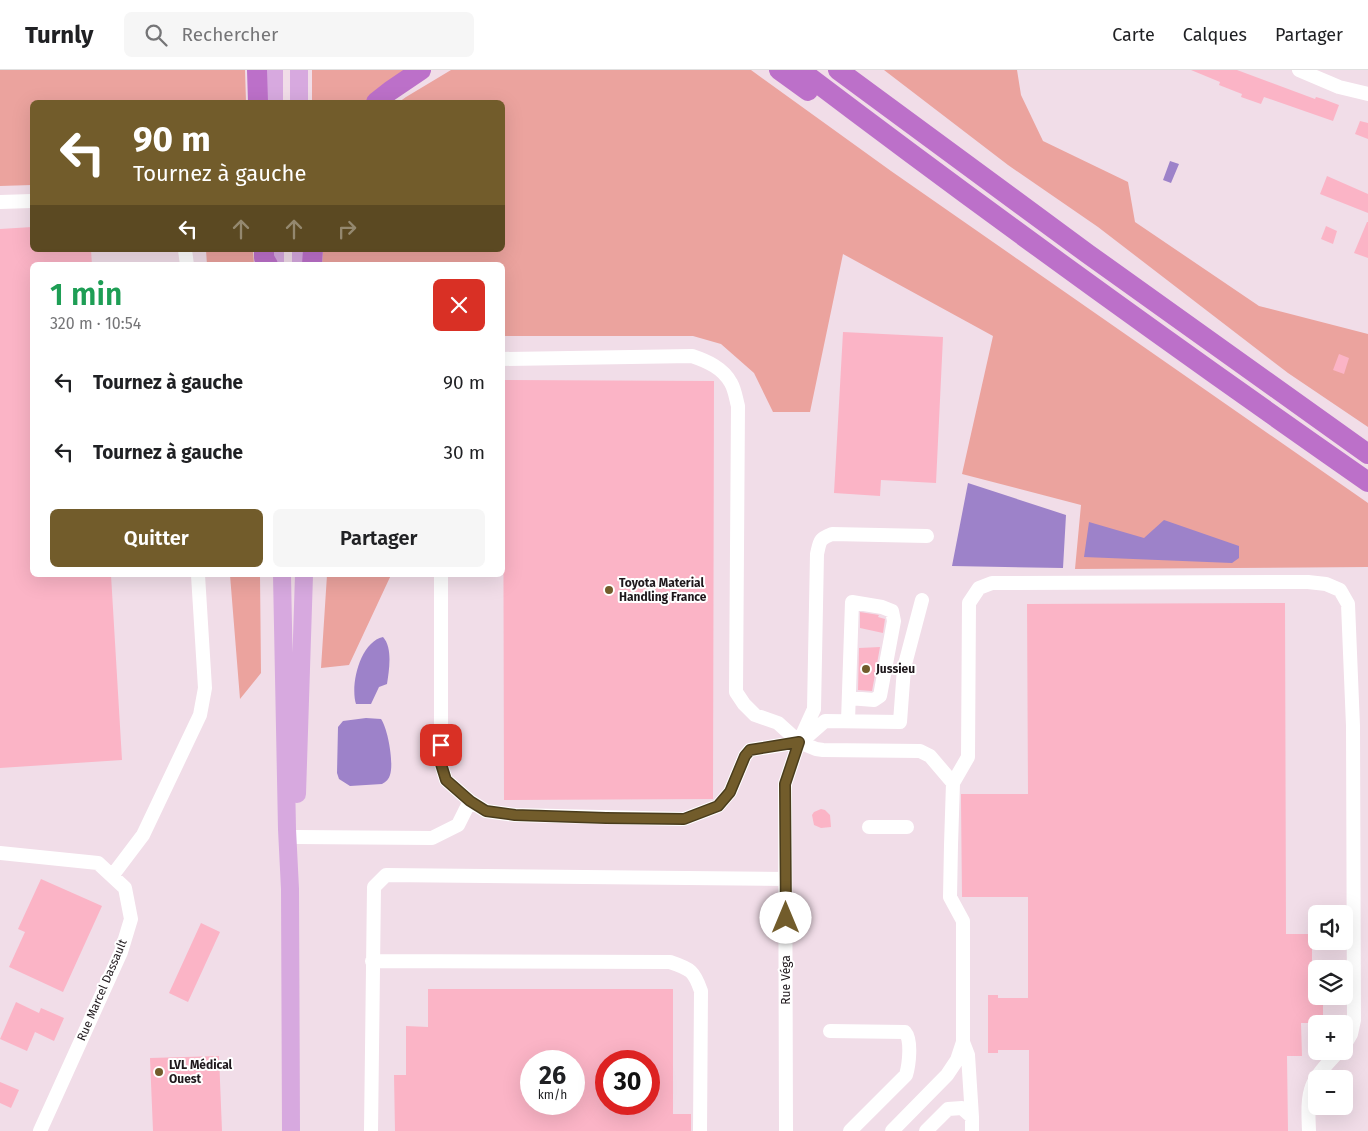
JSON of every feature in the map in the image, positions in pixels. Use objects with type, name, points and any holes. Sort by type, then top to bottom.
[{"type":"highway","points":[[257,70],[258,100]]},
{"type":"highway","points":[[379,100],[421,70]]},
{"type":"highway","points":[[779,70],[834,107],[848,106]]},
{"type":"highway","points":[[800,70],[1121,306],[1368,482]]},
{"type":"highway","points":[[838,70],[1112,272],[1368,454]]},
{"type":"main road","points":[[274,70],[274,100]]},
{"type":"main road","points":[[299,70],[299,100]]},
{"type":"main road","points":[[282,577],[290,889],[291,1131]]},
{"type":"main road","points":[[290,889],[296,837],[304,577]]},
{"type":"street","points":[[1299,70],[1339,86],[1368,94]]},
{"type":"street","points":[[0,202],[30,201]]},
{"type":"street","points":[[505,359],[692,356],[709,362],[719,369],[731,382],[738,406],[736,692],[744,704],[755,714],[778,723],[800,742],[823,750],[920,751],[930,756],[953,783]]},
{"type":"street","name":"Rue Véga","points":[[786,1131],[785,784],[814,708],[817,554],[820,541],[822,538],[832,534],[927,536]]},
{"type":"street","points":[[112,876],[143,835],[200,715],[205,688],[198,577]]},
{"type":"street","points":[[441,577],[441,764],[446,780],[470,801],[486,811],[515,815],[684,819],[718,806],[730,792],[745,756],[750,750],[800,742],[825,721],[900,722],[904,668],[922,600]]},
{"type":"street","points":[[892,1131],[947,1075],[957,1060],[963,1042],[963,921],[950,897],[953,783],[968,756],[969,603],[979,588],[992,583],[1308,582],[1326,584],[1340,590],[1348,604],[1353,726],[1353,1025]]},
{"type":"street","points":[[848,721],[852,602],[882,607],[892,611],[894,620],[880,696],[874,700],[849,698]]},
{"type":"street","points":[[296,837],[432,838],[458,825],[470,801]]},
{"type":"street","points":[[869,827],[907,827]]},
{"type":"street","name":"Rue Marcel Dassault","points":[[0,853],[98,863],[125,888],[131,919],[121,952],[40,1131]]},
{"type":"street","points":[[371,1131],[374,887],[386,875],[786,879]]},
{"type":"street","points":[[372,961],[670,962],[688,967],[695,975],[701,991],[700,1131]]},
{"type":"street","points":[[830,1031],[905,1032],[909,1036],[909,1066],[906,1075],[850,1131]]},
{"type":"street","points":[[963,1042],[968,1055],[972,1124]]},
{"type":"street","points":[[1309,1131],[1308,1101],[1312,1084],[1332,1060]]},
{"type":"street","points":[[926,1131],[948,1109],[962,1108],[972,1124]]},
{"type":"shaded area","points":[[0,70],[245,70],[246,100],[30,100],[30,185],[0,186]]},
{"type":"shaded area","points":[[312,70],[411,70],[386,85],[368,100],[312,100]]},
{"type":"shaded area","points":[[451,70],[751,70],[891,171],[1368,503],[1368,567],[1075,569],[1081,505],[962,474],[993,336],[843,254],[810,412],[773,412],[754,373],[721,344],[693,336],[505,336],[505,262],[322,262],[323,252],[505,252],[505,100],[402,100]]},
{"type":"shaded area","points":[[884,70],[1017,70],[1021,95],[1043,141],[1128,182],[1135,222],[1259,306],[1368,334],[1368,427],[1288,373],[1098,227],[1008,165]]},
{"type":"shaded area","points":[[1170,161],[1179,164],[1171,183],[1163,180]]},
{"type":"shaded area","points":[[206,252],[253,252],[254,262],[207,262]]},
{"type":"shaded area","points":[[968,483],[1066,515],[1063,568],[952,566]]},
{"type":"shaded area","points":[[1164,520],[1239,546],[1239,558],[1232,563],[1084,557],[1089,522],[1144,538]]},
{"type":"shaded area","points":[[230,577],[260,577],[261,673],[240,699]]},
{"type":"shaded area","points":[[327,577],[390,577],[349,665],[321,668]]},
{"type":"shaded area","points":[[383,637],[389,653],[387,684],[379,687],[371,704],[356,704],[354,686],[363,655],[368,647]]},
{"type":"shaded area","points":[[366,718],[381,719],[384,724],[391,755],[390,775],[382,784],[350,786],[339,779],[337,773],[338,727],[343,721]]},
{"type":"building","points":[[1191,70],[1237,70],[1315,99],[1316,97],[1339,105],[1333,121],[1264,97],[1261,104],[1241,97],[1242,94],[1219,85],[1220,82]]},
{"type":"building","points":[[1360,121],[1368,123],[1368,139],[1355,134]]},
{"type":"building","points":[[1327,176],[1368,194],[1368,213],[1320,194]]},
{"type":"building","points":[[1368,222],[1368,258],[1354,253]]},
{"type":"building","points":[[1326,226],[1337,231],[1333,244],[1321,239]]},
{"type":"building","points":[[30,227],[30,252],[91,252],[92,262],[30,262],[30,577],[111,577],[122,760],[0,768],[0,229]]},
{"type":"building","points":[[843,332],[943,337],[936,483],[881,480],[880,496],[834,493]]},
{"type":"building","points":[[1339,354],[1349,358],[1344,374],[1333,370]]},
{"type":"building","name":"Toyota Material Handling France","points":[[505,380],[714,381],[713,799],[504,800]]},
{"type":"building","points":[[1285,603],[1286,934],[1308,934],[1308,950],[1312,950],[1312,960],[1308,960],[1308,1005],[1323,1005],[1323,1015],[1308,1015],[1308,1023],[1301,1023],[1302,1056],[1287,1056],[1288,1131],[1029,1131],[1029,1050],[998,1050],[998,1053],[988,1053],[988,995],[998,995],[998,998],[1028,998],[1028,897],[962,897],[961,794],[1028,794],[1027,604]]},
{"type":"building","points":[[860,612],[879,615],[878,617],[885,619],[883,633],[860,628]]},
{"type":"building","points":[[880,647],[872,691],[858,690],[859,648]]},
{"type":"building","points":[[821,809],[830,815],[831,827],[821,828],[814,825],[812,815]]},
{"type":"building","points":[[41,879],[102,906],[63,992],[9,967],[25,932],[18,929]]},
{"type":"building","points":[[201,923],[220,932],[188,1002],[169,993]]},
{"type":"building","points":[[428,989],[673,989],[673,1114],[691,1114],[691,1131],[395,1131],[394,1075],[406,1075],[406,1026],[428,1027]]},
{"type":"building","points":[[16,1002],[39,1013],[41,1008],[64,1018],[54,1041],[35,1032],[27,1051],[0,1039]]},
{"type":"building","points":[[219,1056],[222,1131],[153,1131],[150,1058]]},
{"type":"building","points":[[0,1082],[19,1090],[11,1108],[0,1103]]},
{"type":"place","name":"Toyota Material Handling France","points":[[609,590]]},
{"type":"place","name":"Jussieu","points":[[866,669]]},
{"type":"place","name":"LVL Médical Ouest","points":[[159,1072]]},
{"type":"route","points":[[441,745],[441,764],[446,780],[470,801],[486,811],[515,815],[684,819],[718,806],[726,798],[745,756],[750,750],[799,742],[785,784],[786,918]]}]
